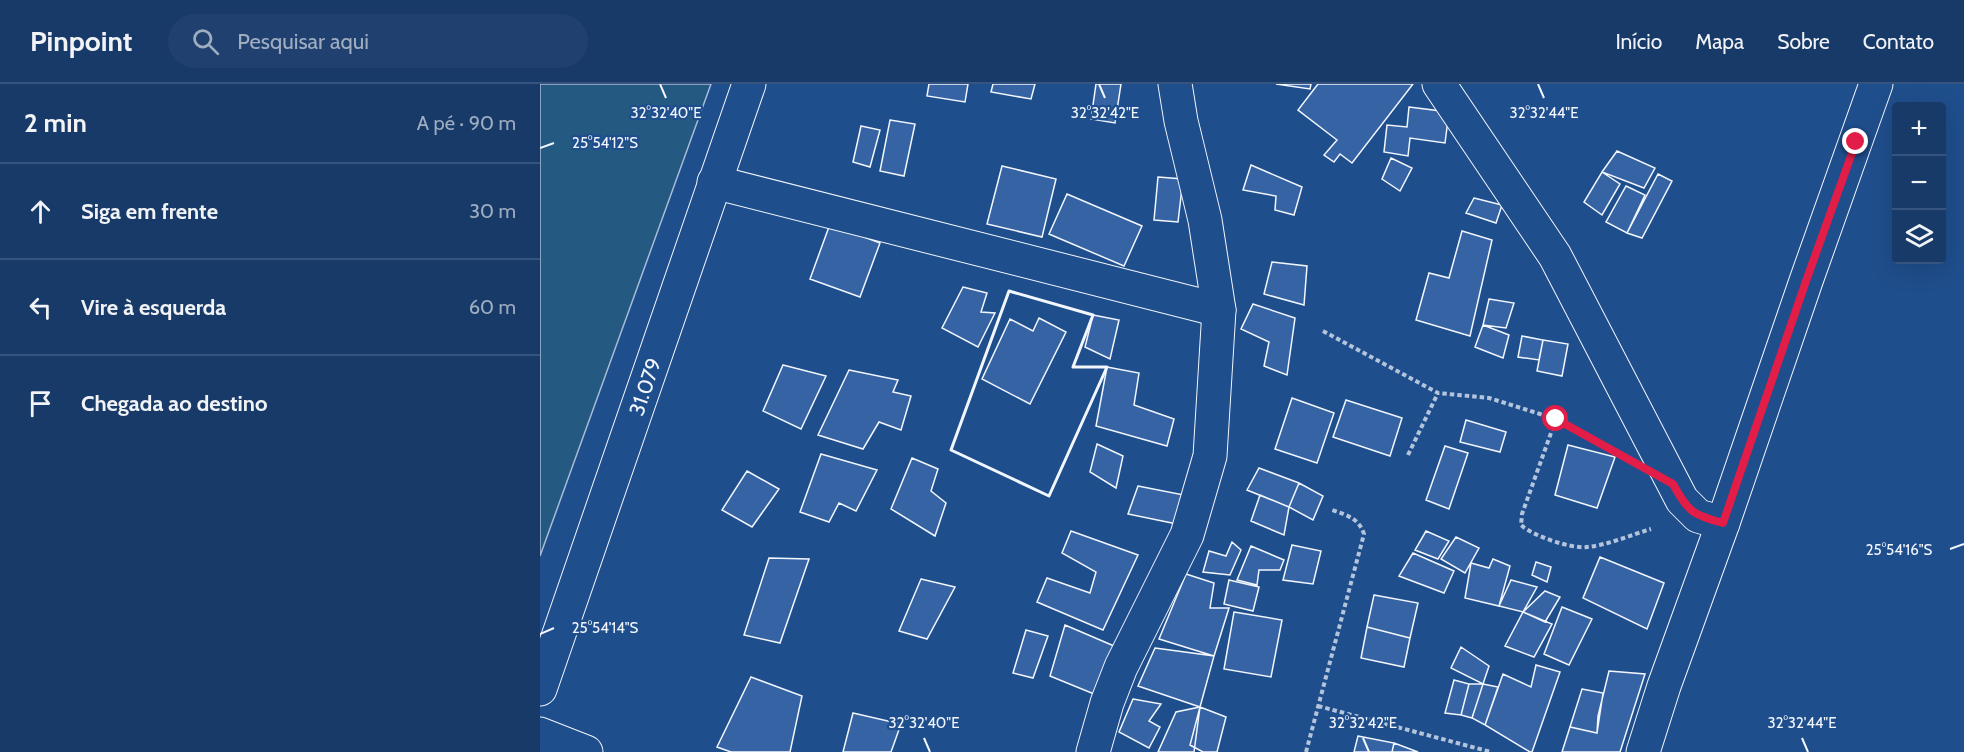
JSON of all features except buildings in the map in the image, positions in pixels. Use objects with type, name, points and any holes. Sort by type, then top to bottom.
[{"type":"street","name":"31.079","points":[[540,689],[749,84]]},
{"type":"street","points":[[1093,752],[1107,703],[1121,667],[1187,535],[1210,456],[1219,310],[1205,220],[1174,84]]},
{"type":"street","points":[[1439,84],[1555,256],[1682,500],[1711,519]]},
{"type":"street","points":[[1643,752],[1711,519],[1806,281],[1876,84]]},
{"type":"street","points":[[714,182],[1219,310]]},
{"type":"street","points":[[540,734],[586,752]]},
{"type":"path","points":[[1323,332],[1438,393],[1489,398],[1556,419],[1613,450]]},
{"type":"path","points":[[1408,455],[1438,393]]},
{"type":"path","points":[[1556,419],[1522,514],[1521,525],[1528,531],[1560,543],[1586,548],[1711,519]]},
{"type":"path","points":[[1306,752],[1364,534],[1361,525],[1353,518],[1332,510]]},
{"type":"path","points":[[1318,706],[1491,752]]},
{"type":"shaded area","points":[[540,84],[711,84],[540,556]]},
{"type":"wall","points":[[1009,291],[1093,315],[1073,367],[1107,367],[1049,496],[951,450],[1009,291]]},
{"type":"route","points":[[1556,419],[1673,484],[1682,500],[1698,516],[1723,523],[1856,142]]}]
